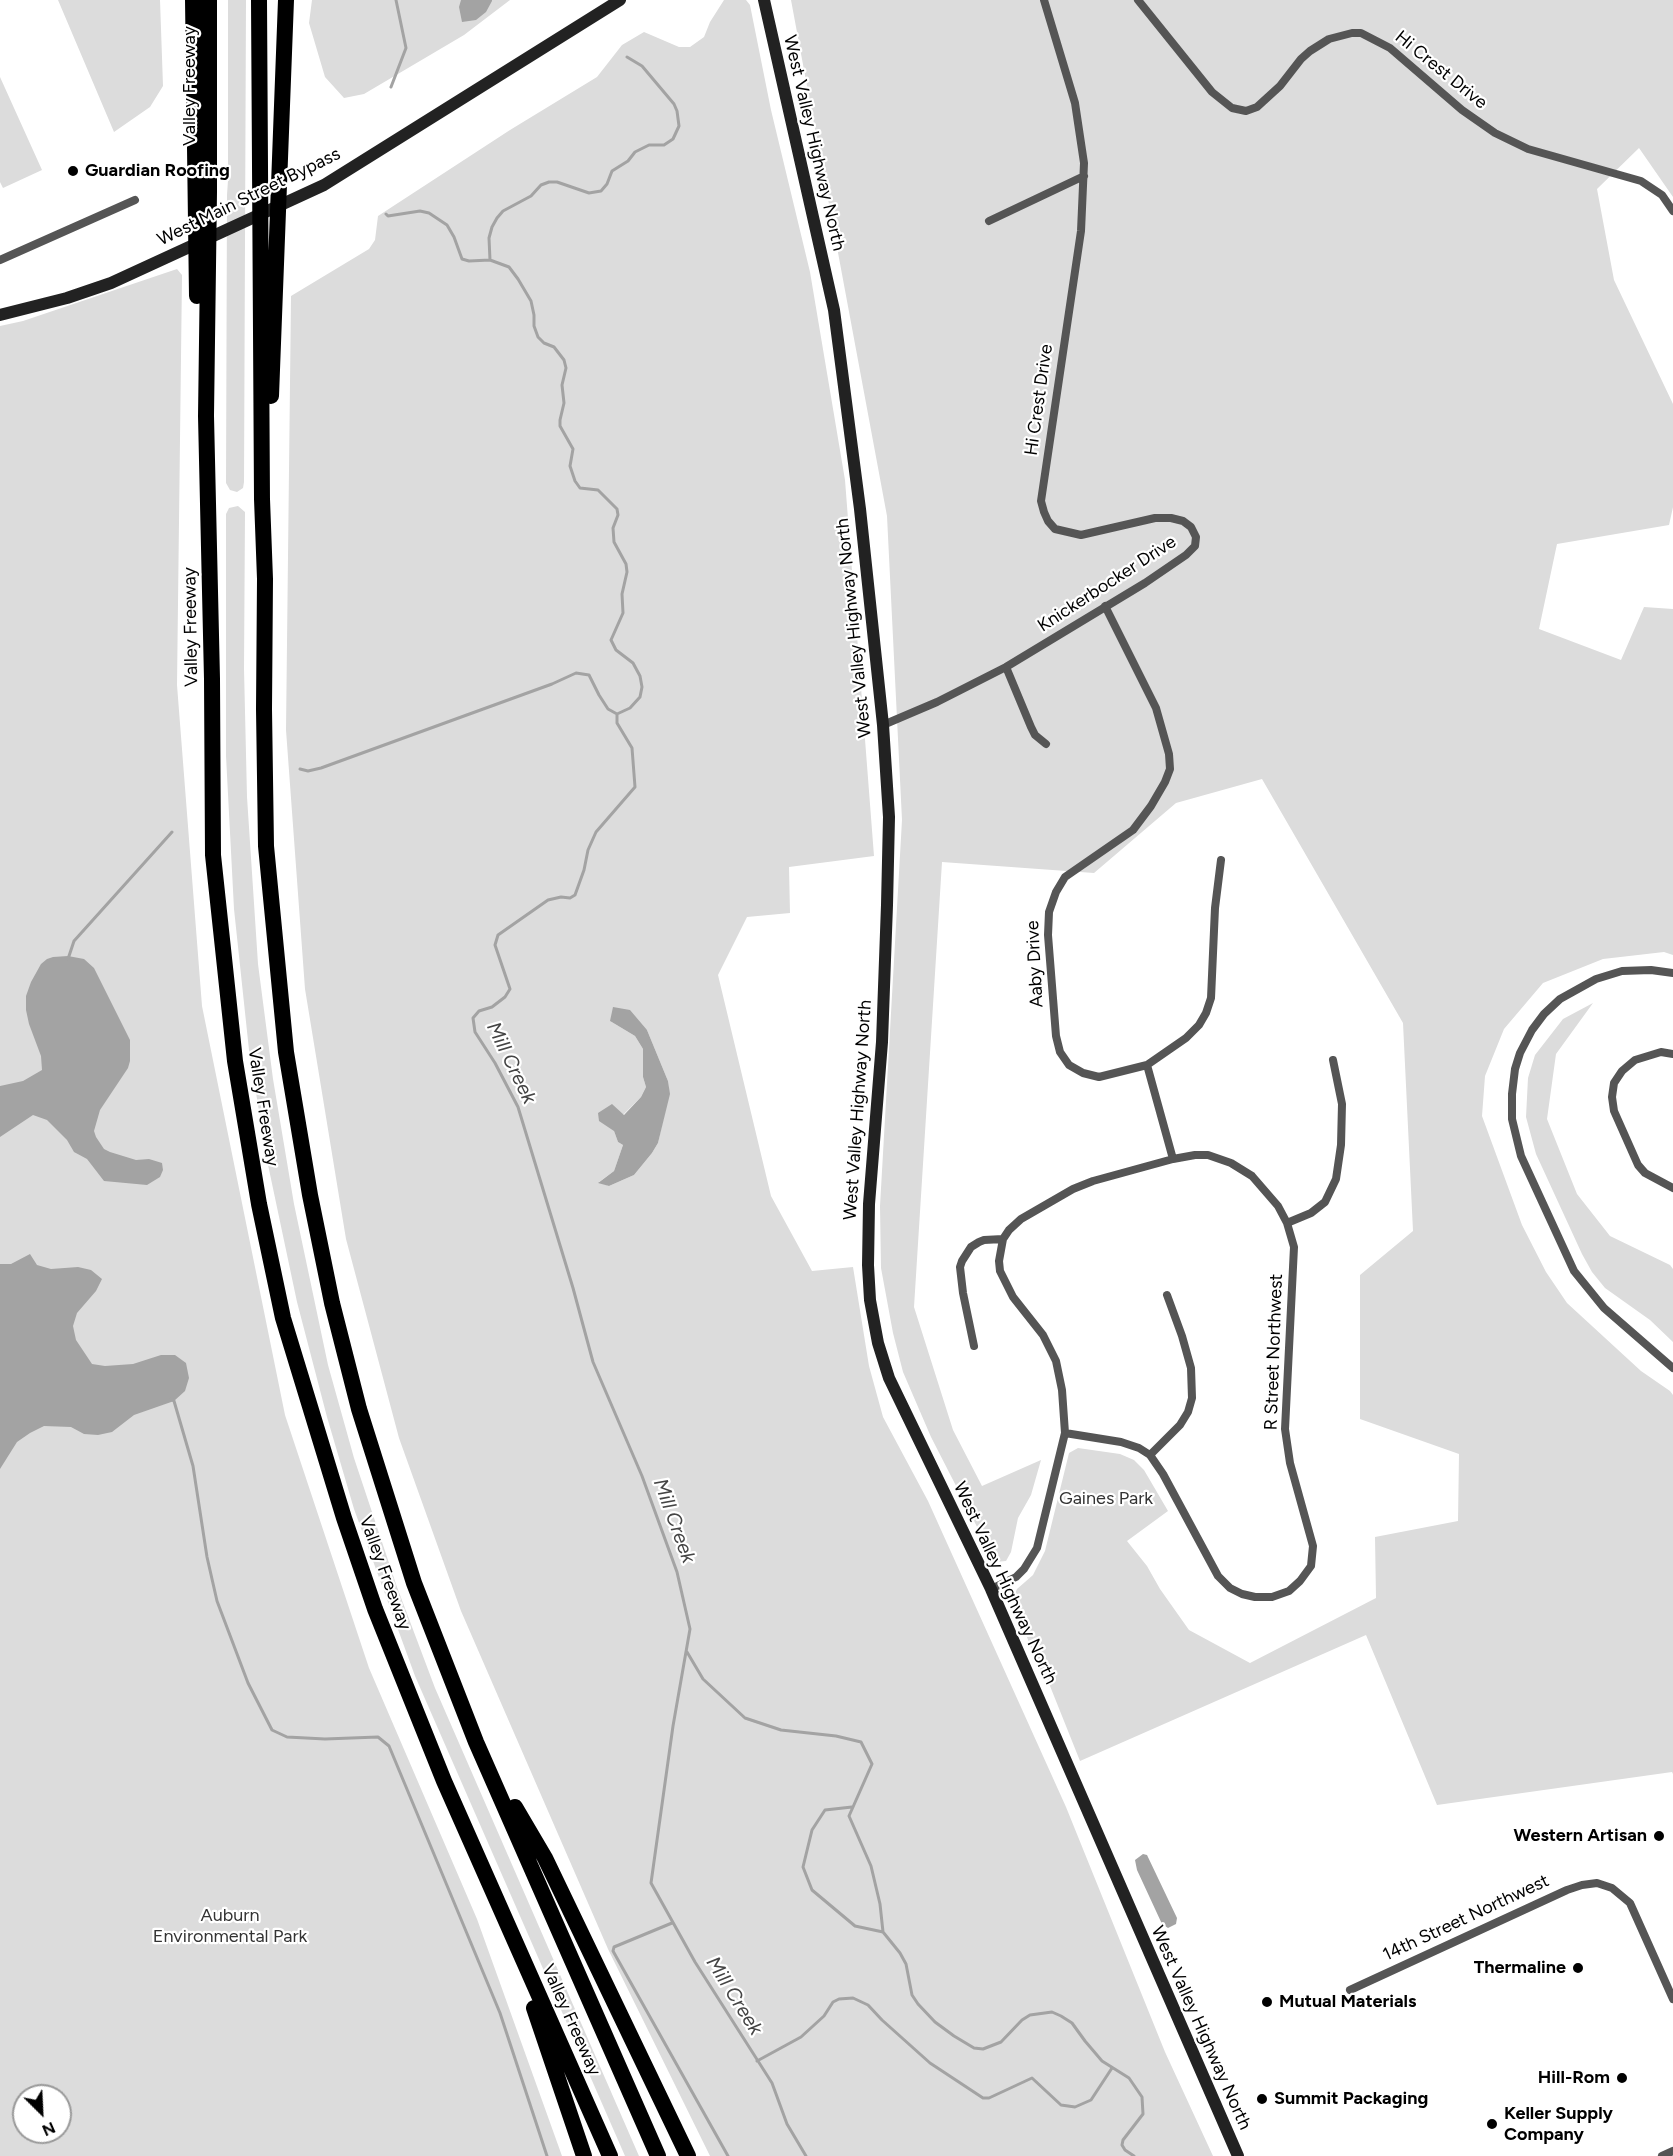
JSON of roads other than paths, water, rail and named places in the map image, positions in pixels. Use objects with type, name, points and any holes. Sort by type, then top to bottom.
[{"type":"highway","points":[[193,0],[196,258],[200,353],[206,396]]},
{"type":"highway","name":"Valley Freeway","points":[[209,0],[206,396],[213,855],[235,1061],[259,1204],[283,1318],[344,1518],[380,1620],[444,1781],[610,2156]]},
{"type":"highway","name":"Valley Freeway","points":[[260,0],[262,499],[267,846],[286,1052],[310,1195],[332,1303],[359,1409],[414,1583],[476,1742],[658,2156]]},
{"type":"highway","points":[[262,499],[273,371],[286,0]]},
{"type":"highway","points":[[476,1742],[545,1858],[688,2156]]},
{"type":"highway","points":[[499,1908],[584,2156]]},
{"type":"main road","name":"West Main Street Bypass","points":[[0,315],[100,287],[324,185],[620,0]]},
{"type":"main road","name":"West Valley Highway North","points":[[764,0],[834,310],[862,521],[884,725],[888,817],[887,905],[882,1042],[869,1204],[868,1265],[870,1300],[878,1343],[889,1378],[991,1589],[1238,2156]]},
{"type":"street","name":"Hi Crest Drive","points":[[1044,0],[1075,103],[1083,147],[1084,176],[1081,231],[1041,501],[1048,521]]},
{"type":"street","name":"Hi Crest Drive","points":[[1138,0],[1212,92],[1232,108],[1246,111],[1257,107],[1280,86],[1310,51],[1329,39],[1361,33],[1390,48],[1462,110],[1495,133],[1528,149],[1641,181],[1662,195],[1673,211]]},
{"type":"street","points":[[989,222],[1084,176]]},
{"type":"street","points":[[0,260],[135,200]]},
{"type":"street","name":"Knickerbocker Drive","points":[[884,725],[937,702],[1006,667],[1186,555],[1195,546],[1196,537],[1191,526],[1171,518],[1155,518],[1081,535],[1055,529],[1048,521]]},
{"type":"street","name":"Aaby Drive","points":[[1105,606],[1156,708],[1169,754],[1170,769],[1151,806],[1133,830],[1065,877],[1056,892],[1049,912],[1048,935],[1056,1036],[1060,1052],[1069,1065],[1083,1073],[1099,1077],[1147,1065],[1186,1038],[1206,1013],[1211,998],[1215,908],[1221,860]]},
{"type":"street","points":[[1006,667],[1030,727],[1035,735],[1046,744]]},
{"type":"street","points":[[1673,973],[1651,970],[1622,971],[1596,979],[1560,999],[1544,1014],[1532,1030],[1520,1053],[1512,1094],[1512,1119],[1521,1156],[1574,1271],[1604,1308],[1673,1368]]},
{"type":"street","points":[[1673,1054],[1661,1052],[1635,1060],[1622,1071],[1614,1083],[1612,1097],[1614,1111],[1638,1165],[1646,1173],[1673,1188]]},
{"type":"street","points":[[1287,1223],[1311,1213],[1325,1202],[1336,1179],[1341,1145],[1342,1104],[1333,1060]]},
{"type":"street","points":[[1147,1065],[1173,1159]]},
{"type":"street","name":"R Street Northwest","points":[[1003,1239],[1021,1219],[1093,1181],[1195,1155],[1208,1155],[1231,1163],[1252,1176],[1278,1206],[1287,1223],[1294,1247],[1285,1429],[1290,1463],[1313,1546],[1311,1566],[1300,1581],[1289,1591],[1272,1597],[1255,1597],[1230,1588],[1218,1576],[1150,1455]]},
{"type":"street","points":[[974,1346],[960,1267],[971,1247],[979,1242],[1003,1239],[999,1261],[1000,1271],[1006,1285],[1043,1335],[1056,1361],[1062,1390],[1065,1433],[1037,1548],[1024,1569],[1016,1576],[991,1589]]},
{"type":"street","points":[[1065,1433],[1120,1442],[1139,1448],[1150,1455],[1180,1425],[1188,1412],[1192,1398],[1191,1368],[1167,1295]]},
{"type":"street","name":"14th Street Northwest","points":[[1350,1990],[1567,1890],[1597,1883],[1612,1888],[1630,1903],[1673,1999]]},
{"type":"street","points":[[1662,2156],[1673,2151]]},
{"type":"waterway","name":"Mill Creek","points":[[391,87],[406,48],[396,0]]},
{"type":"waterway","points":[[490,260],[489,238],[497,218],[503,211],[531,196],[541,185],[557,182],[589,193],[601,191],[607,184],[612,171],[628,161],[635,152],[649,145],[664,145],[673,139],[679,126],[674,104],[642,66],[627,57]]},
{"type":"waterway","name":"Mill Creek","points":[[386,214],[388,216],[420,211],[429,213],[447,225],[462,259],[490,260],[509,267],[531,301],[534,326],[538,337],[544,343],[554,347],[564,360],[566,368],[562,385],[564,403],[560,426],[573,449],[570,466],[575,481],[580,488],[598,490],[617,509],[618,515],[613,528],[614,542],[626,564],[627,572],[622,594],[623,613],[611,640],[616,650],[633,663],[640,676],[642,687],[640,697],[630,708],[617,714],[617,723],[632,748],[635,787],[596,832],[588,850],[575,895],[570,898],[561,897],[548,900],[498,935],[495,945],[510,989],[505,997],[492,1007],[479,1011],[473,1018],[475,1032],[495,1063],[518,1107],[593,1362],[642,1476],[677,1572],[690,1629],[673,1726],[651,1883],[695,1962],[772,2083],[787,2124],[806,2156]]},
{"type":"waterway","points":[[300,769],[308,771],[321,768],[552,684],[576,673],[589,675],[608,709],[617,714]]},
{"type":"waterway","points":[[68,959],[74,941],[172,832]]},
{"type":"waterway","points":[[171,1399],[174,1401],[193,1466],[207,1557],[217,1601],[248,1683],[272,1730],[287,1737],[325,1739],[378,1737],[389,1746],[500,2013],[547,2156]]},
{"type":"waterway","points":[[687,1652],[703,1679],[745,1718],[781,1730],[836,1736],[861,1742],[872,1764],[849,1816],[871,1866],[880,1904],[883,1932],[906,1964],[912,1995],[935,2022],[974,2048],[983,2049],[1001,2042],[1030,2015],[1052,2012],[1072,2023],[1102,2061],[1129,2078],[1142,2097],[1143,2114],[1123,2140],[1122,2145],[1134,2156]]},
{"type":"waterway","points":[[852,1807],[825,1810],[812,1830],[803,1867],[812,1890],[855,1926],[883,1932]]},
{"type":"waterway","points":[[672,1923],[614,1947],[613,1951],[728,2156]]},
{"type":"waterway","points":[[757,2061],[801,2037],[824,2016],[833,2002],[853,1998],[868,2005],[930,2063],[983,2098],[989,2098],[1032,2078],[1061,2105],[1075,2107],[1091,2100],[1112,2068]]},
{"type":"place","name":"Guardian Roofing","points":[[73,171]]},
{"type":"place","name":"Western Artisan","points":[[1659,1836]]},
{"type":"place","name":"Thermaline","points":[[1578,1968]]},
{"type":"place","name":"Mutual Materials","points":[[1267,2002]]},
{"type":"place","name":"Hill-Rom","points":[[1622,2078]]},
{"type":"place","name":"Summit Packaging","points":[[1262,2099]]},
{"type":"place","name":"Keller Supply Company","points":[[1492,2124]]},
{"type":"park label","name":"Gaines Park","points":[[1106,1499]]},
{"type":"park label","name":"Auburn Environmental Park","points":[[230,1926]]}]
